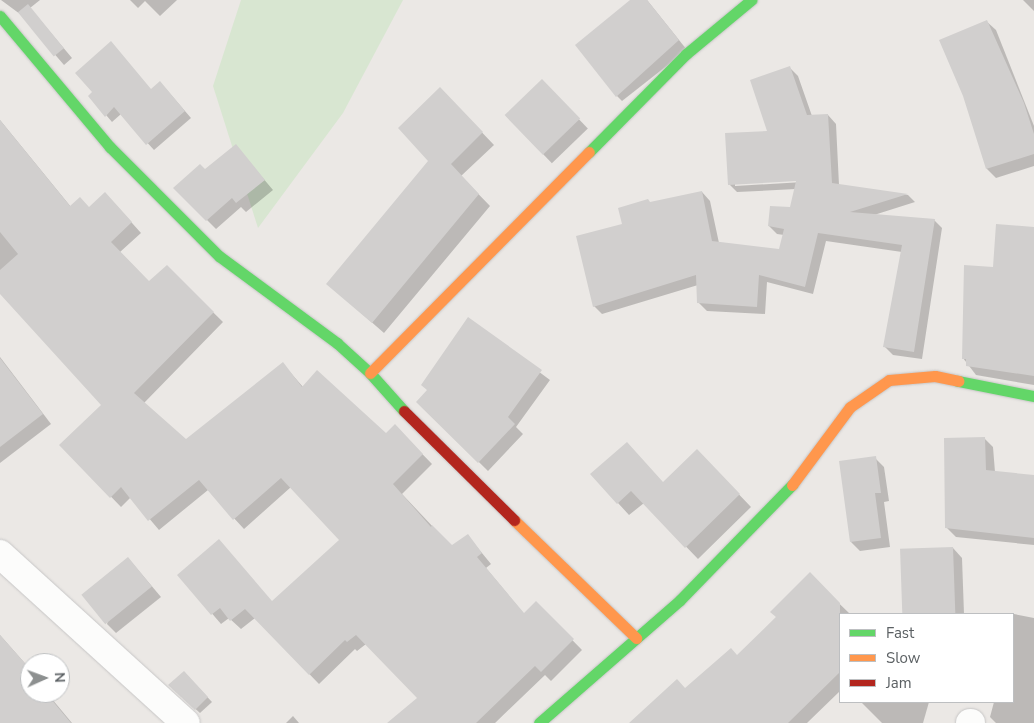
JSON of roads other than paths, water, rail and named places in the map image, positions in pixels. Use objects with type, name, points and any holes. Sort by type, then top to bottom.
[{"type":"street","points":[[370,373],[686,54],[751,0]]},
{"type":"street","points":[[0,16],[110,147],[219,256],[337,343],[370,373],[418,427],[636,638]]},
{"type":"street","points":[[539,723],[680,600],[798,479],[850,407],[889,380],[935,376],[1034,396]]},
{"type":"street","points":[[0,554],[186,723]]}]
